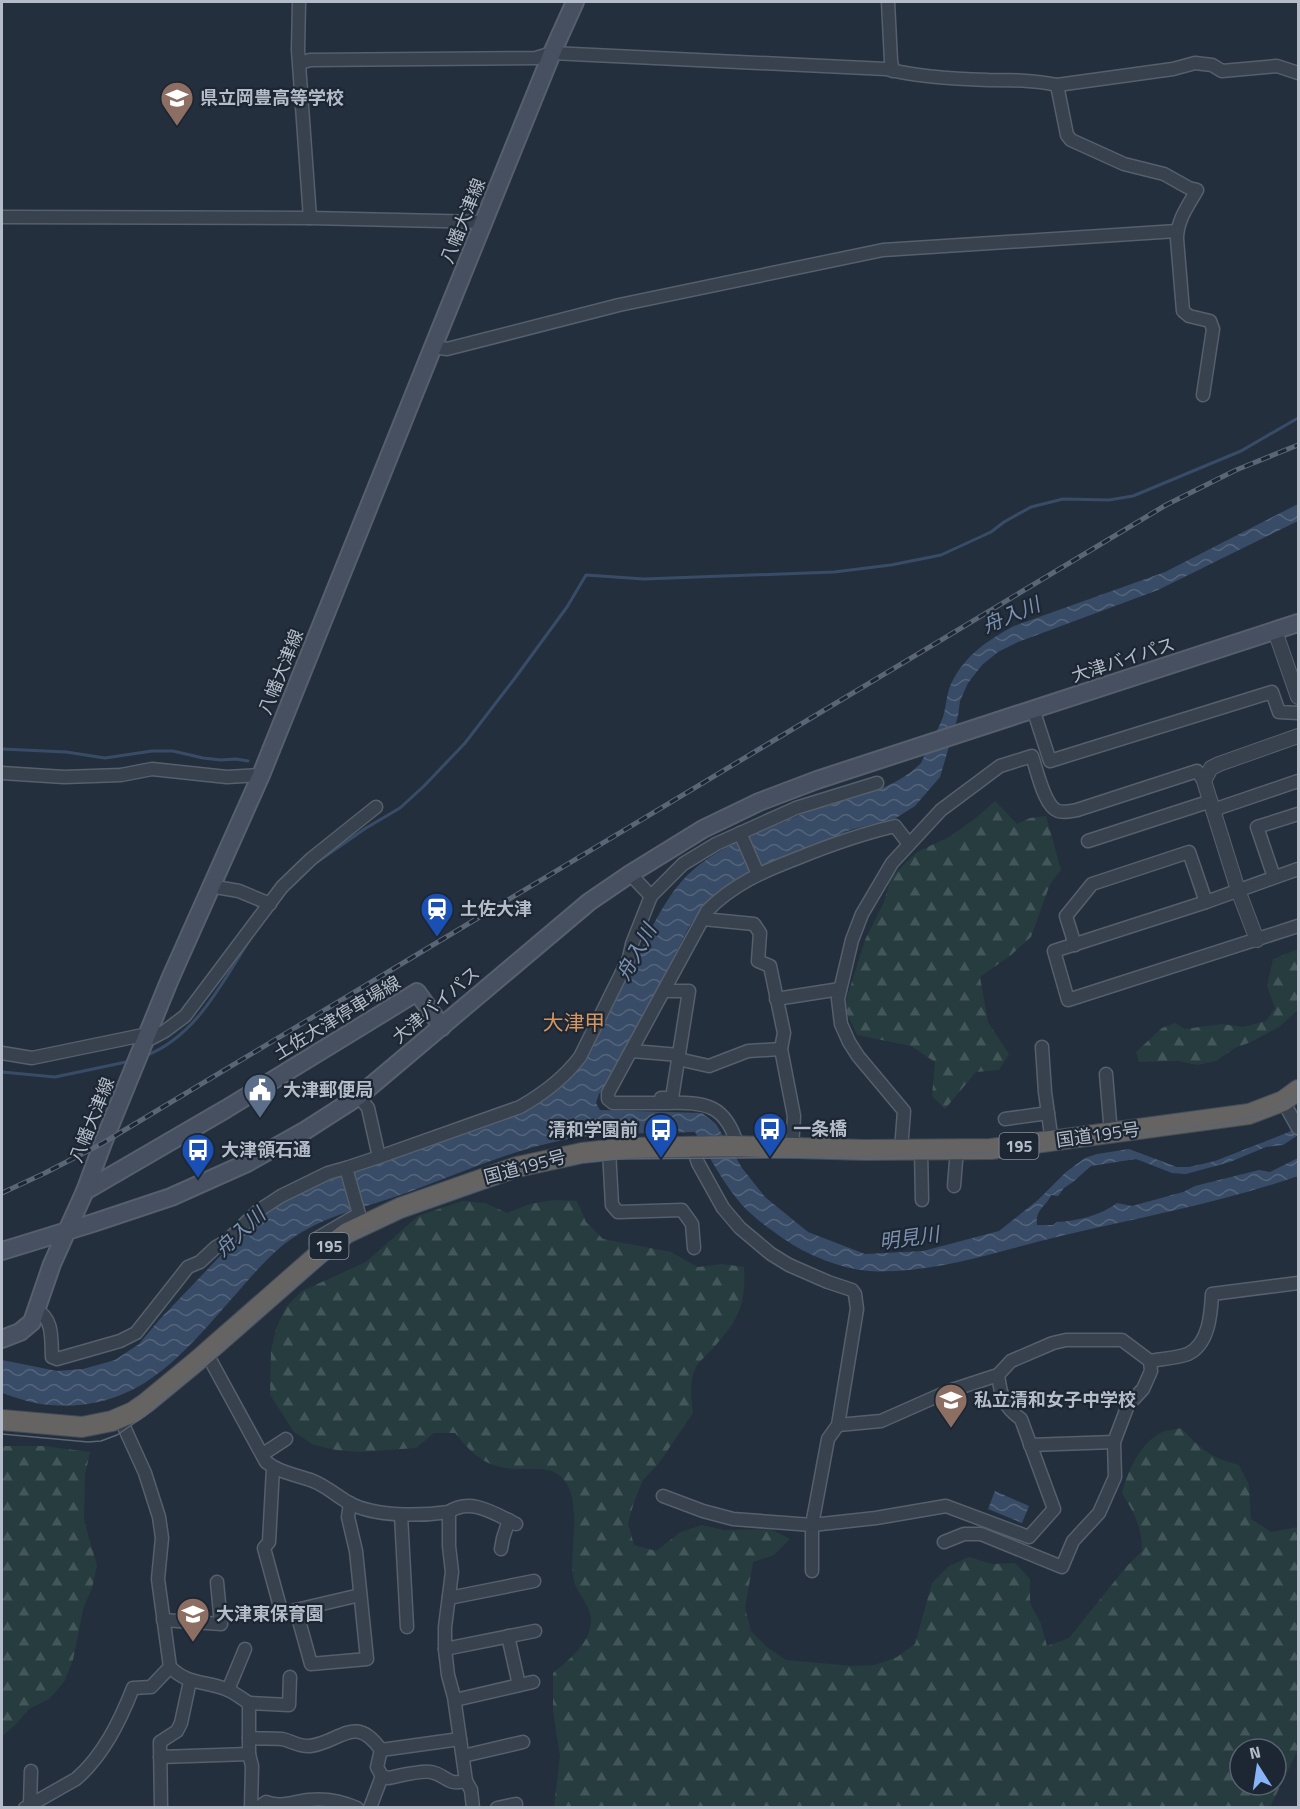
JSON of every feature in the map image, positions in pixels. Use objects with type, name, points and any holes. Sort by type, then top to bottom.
[{"type":"highway","name":"国道195号","points":[[2,1420],[82,1426],[120,1418],[146,1403],[319,1254],[361,1225],[400,1208],[489,1176],[550,1159],[609,1150],[735,1146],[901,1150],[999,1149],[1249,1114],[1291,1095]]},
{"type":"main road","name":"八幡大津線","points":[[2,1339],[20,1332],[32,1322],[52,1264],[86,1191],[103,1143],[210,886],[261,775],[575,2]]},
{"type":"main road","name":"大津バイパス","points":[[2,1251],[171,1197],[247,1163],[289,1140],[359,1096],[589,902],[703,829],[759,802],[880,759],[1299,623]]},
{"type":"main road","name":"土佐大津停車場線","points":[[86,1191],[417,992],[442,1027]]},
{"type":"street","points":[[299,2],[298,50],[310,218]]},
{"type":"street","points":[[888,2],[893,71]]},
{"type":"street","points":[[300,63],[310,60],[536,58],[552,54],[893,71],[967,79],[1030,80],[1057,85],[1173,69],[1195,63],[1212,65],[1222,71],[1277,66],[1299,73]]},
{"type":"street","points":[[1057,85],[1067,135],[1071,140],[1124,164],[1164,174],[1197,190],[1183,213],[1177,231],[1183,310],[1190,316],[1210,321],[1213,329],[1203,395]]},
{"type":"street","points":[[2,217],[310,218],[484,222]]},
{"type":"street","points":[[433,347],[447,349],[619,305],[883,250],[1177,231]]},
{"type":"street","points":[[1275,631],[1299,697]]},
{"type":"street","points":[[1033,710],[1050,761],[1272,692],[1280,712],[1299,713]]},
{"type":"street","points":[[1204,780],[1211,768],[1219,764],[1299,736]]},
{"type":"street","points":[[901,1150],[904,1111],[849,1042],[841,1024],[838,999],[852,940],[862,914],[892,863],[941,810],[1000,766],[1032,756],[1050,805],[1062,812],[1077,810],[1197,771],[1204,780],[1238,890],[1257,940]]},
{"type":"street","points":[[2,773],[64,777],[121,775],[152,769],[227,777],[261,775]]},
{"type":"street","points":[[1088,841],[1299,781]]},
{"type":"street","points":[[188,1267],[200,1262],[216,1247],[227,1241],[258,1211],[281,1196],[328,1173],[346,1170],[520,1107],[541,1095],[580,1057],[629,958],[632,944],[651,896],[683,864],[700,853],[741,836],[796,808],[877,783]]},
{"type":"street","points":[[2,1053],[32,1058],[147,1038],[165,1031],[185,1016],[282,886],[311,859],[376,807]]},
{"type":"street","points":[[1274,877],[1257,827],[1299,814]]},
{"type":"street","points":[[608,1099],[608,1093],[707,911],[719,899],[758,872],[854,836],[895,826],[909,844]]},
{"type":"street","points":[[741,836],[758,872]]},
{"type":"street","points":[[1075,945],[1066,916],[1092,884],[1189,852],[1206,902]]},
{"type":"street","points":[[1299,869],[1054,951],[1068,1000],[1299,926]]},
{"type":"street","points":[[630,874],[651,896]]},
{"type":"street","points":[[210,886],[239,891],[270,904]]},
{"type":"street","points":[[703,919],[754,924],[760,933],[758,961],[770,966],[784,1033],[781,1049],[794,1116],[792,1147]]},
{"type":"street","points":[[777,999],[840,989]]},
{"type":"street","points":[[608,1099],[672,1098],[689,991],[664,991]]},
{"type":"street","points":[[1042,1047],[1052,1142]]},
{"type":"street","points":[[632,1051],[678,1057],[709,1066],[748,1051],[781,1049]]},
{"type":"street","points":[[1106,1074],[1111,1134]]},
{"type":"street","points":[[1291,1095],[1297,1125]]},
{"type":"street","points":[[359,1096],[368,1108],[379,1157]]},
{"type":"street","points":[[608,1099],[614,1103],[700,1103],[720,1113],[732,1129],[735,1146]]},
{"type":"street","points":[[1005,1119],[1048,1113]]},
{"type":"street","points":[[697,1147],[698,1162],[723,1208],[740,1228],[771,1254],[789,1265],[852,1290],[855,1294],[857,1310],[838,1425],[828,1439],[812,1525],[812,1571]]},
{"type":"street","points":[[954,1186],[957,1149]]},
{"type":"street","points":[[609,1150],[612,1205],[618,1212],[682,1210],[692,1224],[694,1248]]},
{"type":"street","points":[[921,1150],[922,1200]]},
{"type":"street","points":[[319,1254],[316,1239],[359,1214],[346,1170]]},
{"type":"street","points":[[36,1310],[43,1313],[49,1321],[52,1357],[57,1359],[120,1341],[136,1333],[188,1267],[206,1247],[224,1234]]},
{"type":"street","points":[[838,1425],[881,1421],[950,1391],[998,1375],[1011,1361],[1053,1343],[1066,1340],[1122,1340],[1150,1361],[1188,1354],[1198,1346],[1206,1332],[1212,1294],[1299,1283]]},
{"type":"street","points":[[204,1355],[212,1363],[266,1462],[273,1468],[314,1482],[350,1503],[401,1515],[449,1512],[458,1506],[476,1505],[513,1522],[503,1538],[501,1549]]},
{"type":"street","points":[[944,1542],[964,1534],[981,1534],[1062,1567],[1073,1541],[1099,1513],[1115,1477],[1114,1442],[1128,1405],[1143,1389],[1150,1371],[1150,1361]]},
{"type":"street","points":[[663,1496],[733,1519],[812,1525],[876,1518],[946,1506],[1029,1537],[1054,1509],[1021,1419],[1009,1410],[1000,1394],[998,1375]]},
{"type":"street","points":[[120,1418],[145,1473],[159,1517],[162,1538],[158,1579],[170,1667],[179,1676],[228,1690],[249,1703],[289,1705],[290,1677]]},
{"type":"street","points":[[263,1454],[286,1439]]},
{"type":"street","points":[[1030,1445],[1114,1442]]},
{"type":"street","points":[[273,1468],[269,1542],[264,1548],[282,1614],[360,1595]]},
{"type":"street","points":[[296,1610],[312,1664],[367,1659],[357,1551],[348,1517],[350,1503]]},
{"type":"street","points":[[449,1512],[452,1572],[445,1627],[445,1649],[448,1675],[455,1700],[466,1780],[471,1790],[473,1808]]},
{"type":"street","points":[[401,1515],[407,1627]]},
{"type":"street","points":[[449,1598],[534,1581]]},
{"type":"street","points":[[163,1620],[221,1624],[217,1582]]},
{"type":"street","points":[[445,1649],[535,1631]]},
{"type":"street","points":[[508,1636],[519,1685]]},
{"type":"street","points":[[228,1690],[245,1650]]},
{"type":"street","points":[[28,1806],[83,1773],[99,1754],[124,1711],[133,1688],[152,1686],[170,1667]]},
{"type":"street","points":[[161,1808],[160,1742],[177,1731],[181,1723],[190,1681]]},
{"type":"street","points":[[455,1700],[533,1682]]},
{"type":"street","points":[[249,1703],[251,1808]]},
{"type":"street","points":[[249,1738],[284,1739],[298,1745],[311,1746],[351,1730],[371,1737],[381,1750]]},
{"type":"street","points":[[381,1750],[460,1739]]},
{"type":"street","points":[[463,1756],[523,1742]]},
{"type":"street","points":[[381,1750],[377,1767],[382,1776],[388,1778],[432,1772],[449,1782],[457,1783],[466,1780]]},
{"type":"street","points":[[160,1757],[249,1754]]},
{"type":"street","points":[[28,1806],[31,1771]]},
{"type":"street","points":[[370,1808],[382,1776]]},
{"type":"street","points":[[258,1808],[266,1802],[276,1806],[311,1800],[334,1800],[357,1808]]},
{"type":"street","points":[[497,1808],[516,1804]]},
{"type":"green space","points":[[995,801],[1017,824],[1030,818],[1046,816],[1061,870],[1050,884],[1031,937],[1011,955],[980,977],[988,1022],[1009,1054],[999,1070],[976,1072],[945,1109],[932,1096],[935,1062],[911,1046],[857,1035],[844,1007],[865,940],[884,902],[891,877],[917,852],[951,836]]},
{"type":"green space","points":[[1298,949],[1298,1010],[1279,1027],[1235,1048],[1216,1061],[1197,1065],[1178,1061],[1139,1062],[1136,1052],[1162,1028],[1175,1023],[1185,1029],[1222,1024],[1243,1027],[1266,1021],[1275,1008],[1267,986],[1273,959]]},
{"type":"green space","points":[[553,1200],[577,1201],[586,1222],[603,1239],[671,1252],[698,1267],[722,1264],[744,1267],[744,1291],[735,1319],[698,1364],[692,1378],[693,1413],[659,1463],[643,1480],[628,1523],[634,1545],[656,1551],[681,1532],[702,1525],[724,1530],[770,1529],[790,1539],[774,1555],[753,1562],[745,1608],[751,1631],[767,1647],[786,1660],[852,1666],[875,1665],[897,1657],[915,1644],[932,1583],[949,1566],[969,1557],[992,1564],[1015,1563],[1030,1579],[1030,1603],[1041,1624],[1047,1646],[1069,1638],[1126,1567],[1142,1551],[1141,1534],[1122,1493],[1127,1476],[1144,1446],[1162,1432],[1181,1428],[1207,1452],[1239,1465],[1249,1485],[1251,1519],[1271,1532],[1298,1527],[1298,1750],[1288,1770],[1288,1737],[1228,1737],[1228,1797],[1275,1797],[1270,1807],[554,1807],[560,1756],[553,1711],[553,1673],[584,1643],[591,1619],[573,1577],[574,1506],[565,1481],[549,1470],[513,1469],[493,1465],[477,1456],[455,1433],[434,1433],[416,1448],[360,1452],[314,1445],[294,1432],[270,1395],[271,1351],[276,1329],[286,1307],[302,1291],[366,1262],[418,1216],[462,1201],[485,1203],[507,1213],[530,1204]]},
{"type":"green space","points":[[2,1446],[44,1446],[90,1452],[85,1475],[84,1520],[97,1566],[92,1588],[83,1609],[73,1660],[64,1682],[49,1699],[29,1709],[2,1736]]},
{"type":"water","points":[[1298,504],[1298,521],[1158,590],[1018,642],[998,652],[982,665],[968,683],[960,701],[958,716],[940,777],[915,806],[896,818],[850,830],[742,877],[721,890],[702,907],[689,927],[620,1062],[599,1094],[596,1103],[600,1110],[702,1113],[716,1124],[742,1168],[765,1197],[808,1232],[865,1254],[923,1251],[999,1231],[1038,1200],[1066,1172],[1085,1158],[1097,1154],[1129,1149],[1177,1167],[1189,1167],[1215,1161],[1289,1132],[1298,1125],[1298,1135],[1283,1145],[1266,1147],[1230,1162],[1186,1174],[1172,1173],[1136,1159],[1091,1166],[1064,1188],[1058,1196],[1051,1195],[1039,1212],[1037,1225],[1053,1225],[1057,1222],[1081,1219],[1104,1211],[1117,1203],[1132,1206],[1183,1192],[1195,1186],[1259,1170],[1270,1172],[1298,1158],[1298,1176],[1212,1201],[960,1262],[918,1269],[872,1271],[847,1267],[814,1256],[762,1223],[742,1205],[729,1188],[695,1132],[622,1134],[568,1139],[494,1160],[337,1216],[302,1232],[267,1260],[175,1360],[130,1391],[104,1401],[74,1405],[41,1404],[2,1393],[2,1360],[57,1371],[83,1369],[115,1360],[139,1344],[248,1227],[275,1206],[311,1187],[513,1117],[537,1105],[565,1083],[589,1053],[662,909],[678,885],[699,865],[711,856],[750,836],[805,813],[866,794],[896,782],[909,773],[921,763],[935,734],[943,717],[949,689],[954,678],[967,659],[984,644],[1014,626],[1165,572]]},
{"type":"water","points":[[995,1491],[1029,1506],[1022,1523],[988,1509]]},
{"type":"waterway","points":[[310,867],[366,828],[400,808],[465,743],[567,607],[586,575],[644,579],[834,572],[891,565],[941,555],[991,532],[1031,507],[1063,499],[1109,500],[1133,496],[1241,451],[1298,418]]},
{"type":"waterway","points":[[2,749],[66,752],[105,758],[152,751],[173,751],[203,758],[248,761]]},
{"type":"waterway","points":[[145,1056],[163,1047],[194,1021],[207,1006],[251,938]]},
{"type":"waterway","points":[[2,1072],[55,1077],[131,1061]]},
{"type":"tram line","points":[[2,1434],[88,1442],[101,1441],[117,1435],[146,1415],[273,1304],[356,1236],[390,1220],[526,1173],[574,1163],[617,1159],[870,1157],[1006,1152],[1227,1123],[1268,1113],[1298,1096]]},
{"type":"railway","points":[[2,1193],[103,1143],[1166,505],[1236,470],[1298,445]]},
{"type":"place","name":"県立岡豊高等学校","points":[[177,127]]},
{"type":"place","name":"土佐大津","points":[[437,938]]},
{"type":"place","name":"大津郵便局","points":[[260,1119]]},
{"type":"place","name":"一条橋","points":[[770,1158]]},
{"type":"place","name":"清和学園前","points":[[661,1159]]},
{"type":"place","name":"大津領石通","points":[[198,1179]]},
{"type":"place","name":"私立清和女子中学校","points":[[951,1429]]},
{"type":"place","name":"大津東保育園","points":[[193,1643]]},
{"type":"district","name":"大津甲","points":[[574,1023]]},
{"type":"water label","name":"舟入川","points":[[1011,615]]},
{"type":"water label","name":"舟入川","points":[[636,952]]},
{"type":"water label","name":"舟入川","points":[[240,1232]]},
{"type":"water label","name":"明見川","points":[[909,1238]]}]
